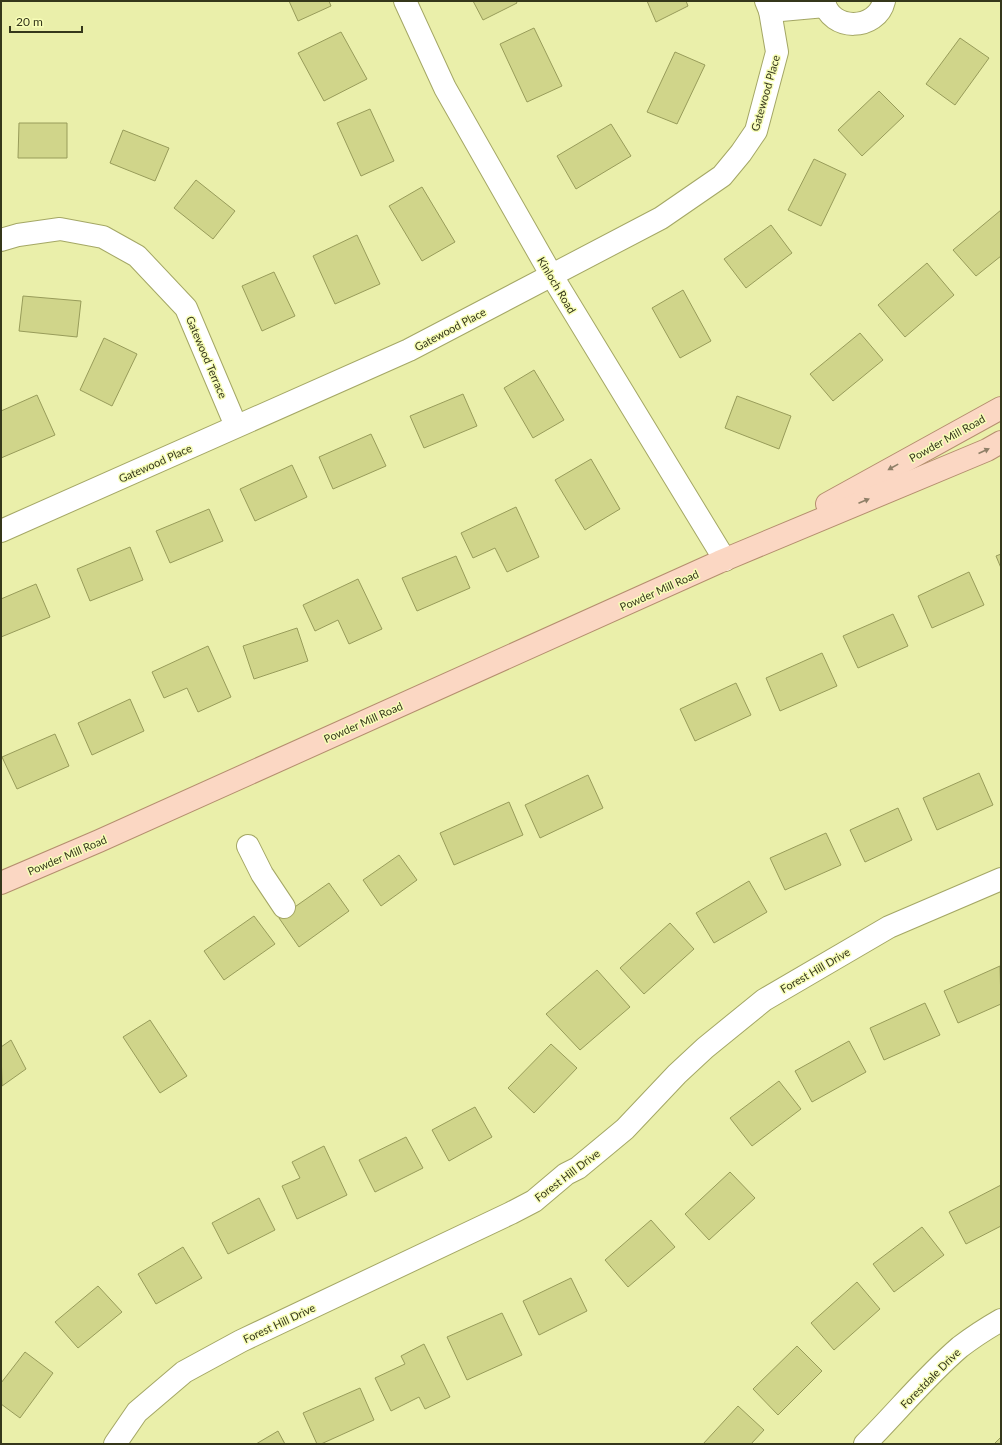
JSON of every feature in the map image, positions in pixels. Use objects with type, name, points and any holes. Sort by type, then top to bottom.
[{"type":"main road","name":"Powder Mill Road","points":[[725,560],[1001,408]]},
{"type":"main road","name":"Powder Mill Road","points":[[1,884],[725,560],[987,450],[1001,442]]},
{"type":"street","name":"Kinloch Road","points":[[405,1],[445,88],[552,276],[725,560]]},
{"type":"street","name":"Gatewood Place","points":[[1,531],[409,350],[661,218],[722,176],[741,153],[756,131],[777,52],[768,6],[824,3],[832,16],[842,23],[853,25],[865,23],[876,17],[883,7],[884,1]]},
{"type":"street","name":"Gatewood Terrace","points":[[1,240],[18,235],[60,229],[103,237],[137,256],[186,308],[236,426]]},
{"type":"street","points":[[248,846],[262,874],[284,907]]},
{"type":"street","name":"Forest Hill Drive","points":[[115,1444],[137,1412],[184,1372],[241,1341],[534,1201],[566,1174],[578,1168],[625,1129],[677,1074],[711,1043],[772,995],[889,927],[1001,879]]},
{"type":"street","name":"Forestdale Drive","points":[[866,1444],[950,1357],[980,1332],[1001,1320]]},
{"type":"building","points":[[289,1],[329,1],[331,6],[298,21]]},
{"type":"building","points":[[473,1],[516,1],[517,3],[483,20]]},
{"type":"building","points":[[647,1],[686,1],[688,6],[656,22]]},
{"type":"building","points":[[534,28],[562,86],[527,102],[500,44]]},
{"type":"building","points":[[341,32],[367,79],[324,101],[298,53]]},
{"type":"building","points":[[960,38],[989,58],[955,105],[926,84]]},
{"type":"building","points":[[675,52],[705,65],[677,124],[647,112]]},
{"type":"building","points":[[879,91],[904,116],[862,156],[838,130]]},
{"type":"building","points":[[370,109],[394,161],[361,176],[337,123]]},
{"type":"building","points":[[19,123],[67,123],[67,158],[18,158]]},
{"type":"building","points":[[611,124],[631,156],[576,189],[557,156]]},
{"type":"building","points":[[123,130],[169,148],[155,181],[110,163]]},
{"type":"building","points":[[814,159],[846,174],[821,226],[788,210]]},
{"type":"building","points":[[196,180],[235,211],[213,239],[174,208]]},
{"type":"building","points":[[422,187],[455,242],[422,261],[389,206]]},
{"type":"building","points":[[1001,210],[1001,256],[976,276],[953,250]]},
{"type":"building","points":[[771,225],[792,253],[746,288],[724,259]]},
{"type":"building","points":[[357,235],[380,284],[335,304],[313,256]]},
{"type":"building","points":[[927,263],[954,295],[905,337],[878,305]]},
{"type":"building","points":[[274,272],[295,316],[262,331],[242,286]]},
{"type":"building","points":[[683,290],[711,341],[680,358],[652,308]]},
{"type":"building","points":[[23,296],[81,301],[77,337],[19,331]]},
{"type":"building","points":[[860,333],[883,360],[833,401],[810,374]]},
{"type":"building","points":[[104,338],[137,354],[112,406],[80,390]]},
{"type":"building","points":[[534,370],[564,420],[533,438],[504,388]]},
{"type":"building","points":[[463,394],[477,426],[424,448],[410,416]]},
{"type":"building","points":[[37,395],[55,435],[1,458],[1,411]]},
{"type":"building","points":[[737,396],[791,416],[779,449],[725,428]]},
{"type":"building","points":[[371,434],[386,466],[333,489],[319,457]]},
{"type":"building","points":[[591,459],[620,509],[585,530],[555,480]]},
{"type":"building","points":[[292,465],[307,497],[255,521],[240,489]]},
{"type":"building","points":[[516,507],[539,557],[507,572],[495,548],[473,558],[461,533]]},
{"type":"building","points":[[209,509],[223,541],[170,563],[156,531]]},
{"type":"building","points":[[130,547],[143,580],[90,601],[77,569]]},
{"type":"building","points":[[1001,554],[1001,568],[996,556]]},
{"type":"building","points":[[456,556],[470,588],[417,611],[402,578]]},
{"type":"building","points":[[969,572],[984,605],[932,628],[918,596]]},
{"type":"building","points":[[358,579],[382,629],[349,644],[338,620],[315,631],[303,605]]},
{"type":"building","points":[[36,584],[50,617],[1,637],[1,599]]},
{"type":"building","points":[[893,614],[908,646],[858,668],[843,636]]},
{"type":"building","points":[[297,628],[308,661],[254,679],[243,646]]},
{"type":"building","points":[[208,646],[231,697],[198,712],[187,688],[164,698],[152,672]]},
{"type":"building","points":[[822,653],[837,686],[780,711],[766,678]]},
{"type":"building","points":[[736,683],[751,715],[695,741],[680,709]]},
{"type":"building","points":[[130,699],[144,731],[92,755],[78,723]]},
{"type":"building","points":[[55,734],[69,766],[17,789],[2,757]]},
{"type":"building","points":[[979,773],[993,805],[937,830],[923,798]]},
{"type":"building","points":[[588,775],[603,808],[540,838],[525,805]]},
{"type":"building","points":[[509,802],[523,835],[454,865],[440,833]]},
{"type":"building","points":[[898,808],[912,840],[865,862],[850,830]]},
{"type":"building","points":[[826,833],[841,865],[785,890],[770,858]]},
{"type":"building","points":[[399,855],[417,880],[381,906],[363,880]]},
{"type":"building","points":[[749,881],[767,912],[714,943],[696,913]]},
{"type":"building","points":[[329,883],[349,911],[299,947],[279,918]]},
{"type":"building","points":[[254,916],[275,944],[224,980],[204,951]]},
{"type":"building","points":[[670,923],[694,949],[644,994],[620,968]]},
{"type":"building","points":[[1000,966],[1001,1004],[958,1023],[944,991]]},
{"type":"building","points":[[597,970],[630,1007],[580,1050],[546,1014]]},
{"type":"building","points":[[925,1003],[940,1035],[884,1060],[870,1028]]},
{"type":"building","points":[[150,1020],[187,1076],[160,1093],[123,1037]]},
{"type":"building","points":[[11,1040],[26,1069],[2,1086],[1,1047]]},
{"type":"building","points":[[849,1041],[866,1072],[812,1102],[795,1071]]},
{"type":"building","points":[[551,1044],[577,1068],[534,1113],[508,1088]]},
{"type":"building","points":[[779,1081],[801,1109],[752,1146],[730,1118]]},
{"type":"building","points":[[475,1107],[492,1137],[449,1161],[432,1130]]},
{"type":"building","points":[[406,1137],[423,1168],[375,1192],[359,1160]]},
{"type":"building","points":[[324,1146],[347,1195],[297,1219],[282,1186],[300,1178],[292,1162]]},
{"type":"building","points":[[730,1172],[755,1198],[709,1240],[685,1214]]},
{"type":"building","points":[[1001,1185],[1001,1226],[966,1244],[949,1212]]},
{"type":"building","points":[[259,1198],[275,1230],[228,1254],[212,1223]]},
{"type":"building","points":[[651,1220],[675,1247],[628,1287],[605,1260]]},
{"type":"building","points":[[922,1227],[944,1255],[894,1292],[873,1264]]},
{"type":"building","points":[[183,1247],[202,1278],[156,1304],[138,1274]]},
{"type":"building","points":[[571,1278],[587,1311],[539,1335],[523,1301]]},
{"type":"building","points":[[857,1282],[880,1309],[834,1350],[811,1323]]},
{"type":"building","points":[[98,1286],[122,1312],[78,1348],[55,1322]]},
{"type":"building","points":[[502,1313],[522,1355],[467,1380],[447,1337]]},
{"type":"building","points":[[424,1344],[450,1397],[425,1409],[419,1397],[391,1411],[375,1378],[405,1364],[401,1356]]},
{"type":"building","points":[[797,1346],[822,1371],[778,1415],[753,1389]]},
{"type":"building","points":[[25,1352],[53,1373],[20,1418],[1,1404],[1,1383]]},
{"type":"building","points":[[360,1388],[374,1420],[321,1444],[317,1444],[303,1413]]},
{"type":"building","points":[[738,1406],[764,1430],[751,1444],[703,1444]]},
{"type":"building","points":[[278,1431],[285,1444],[256,1444]]},
{"type":"building","points":[[1001,1437],[1001,1444],[994,1444]]}]
